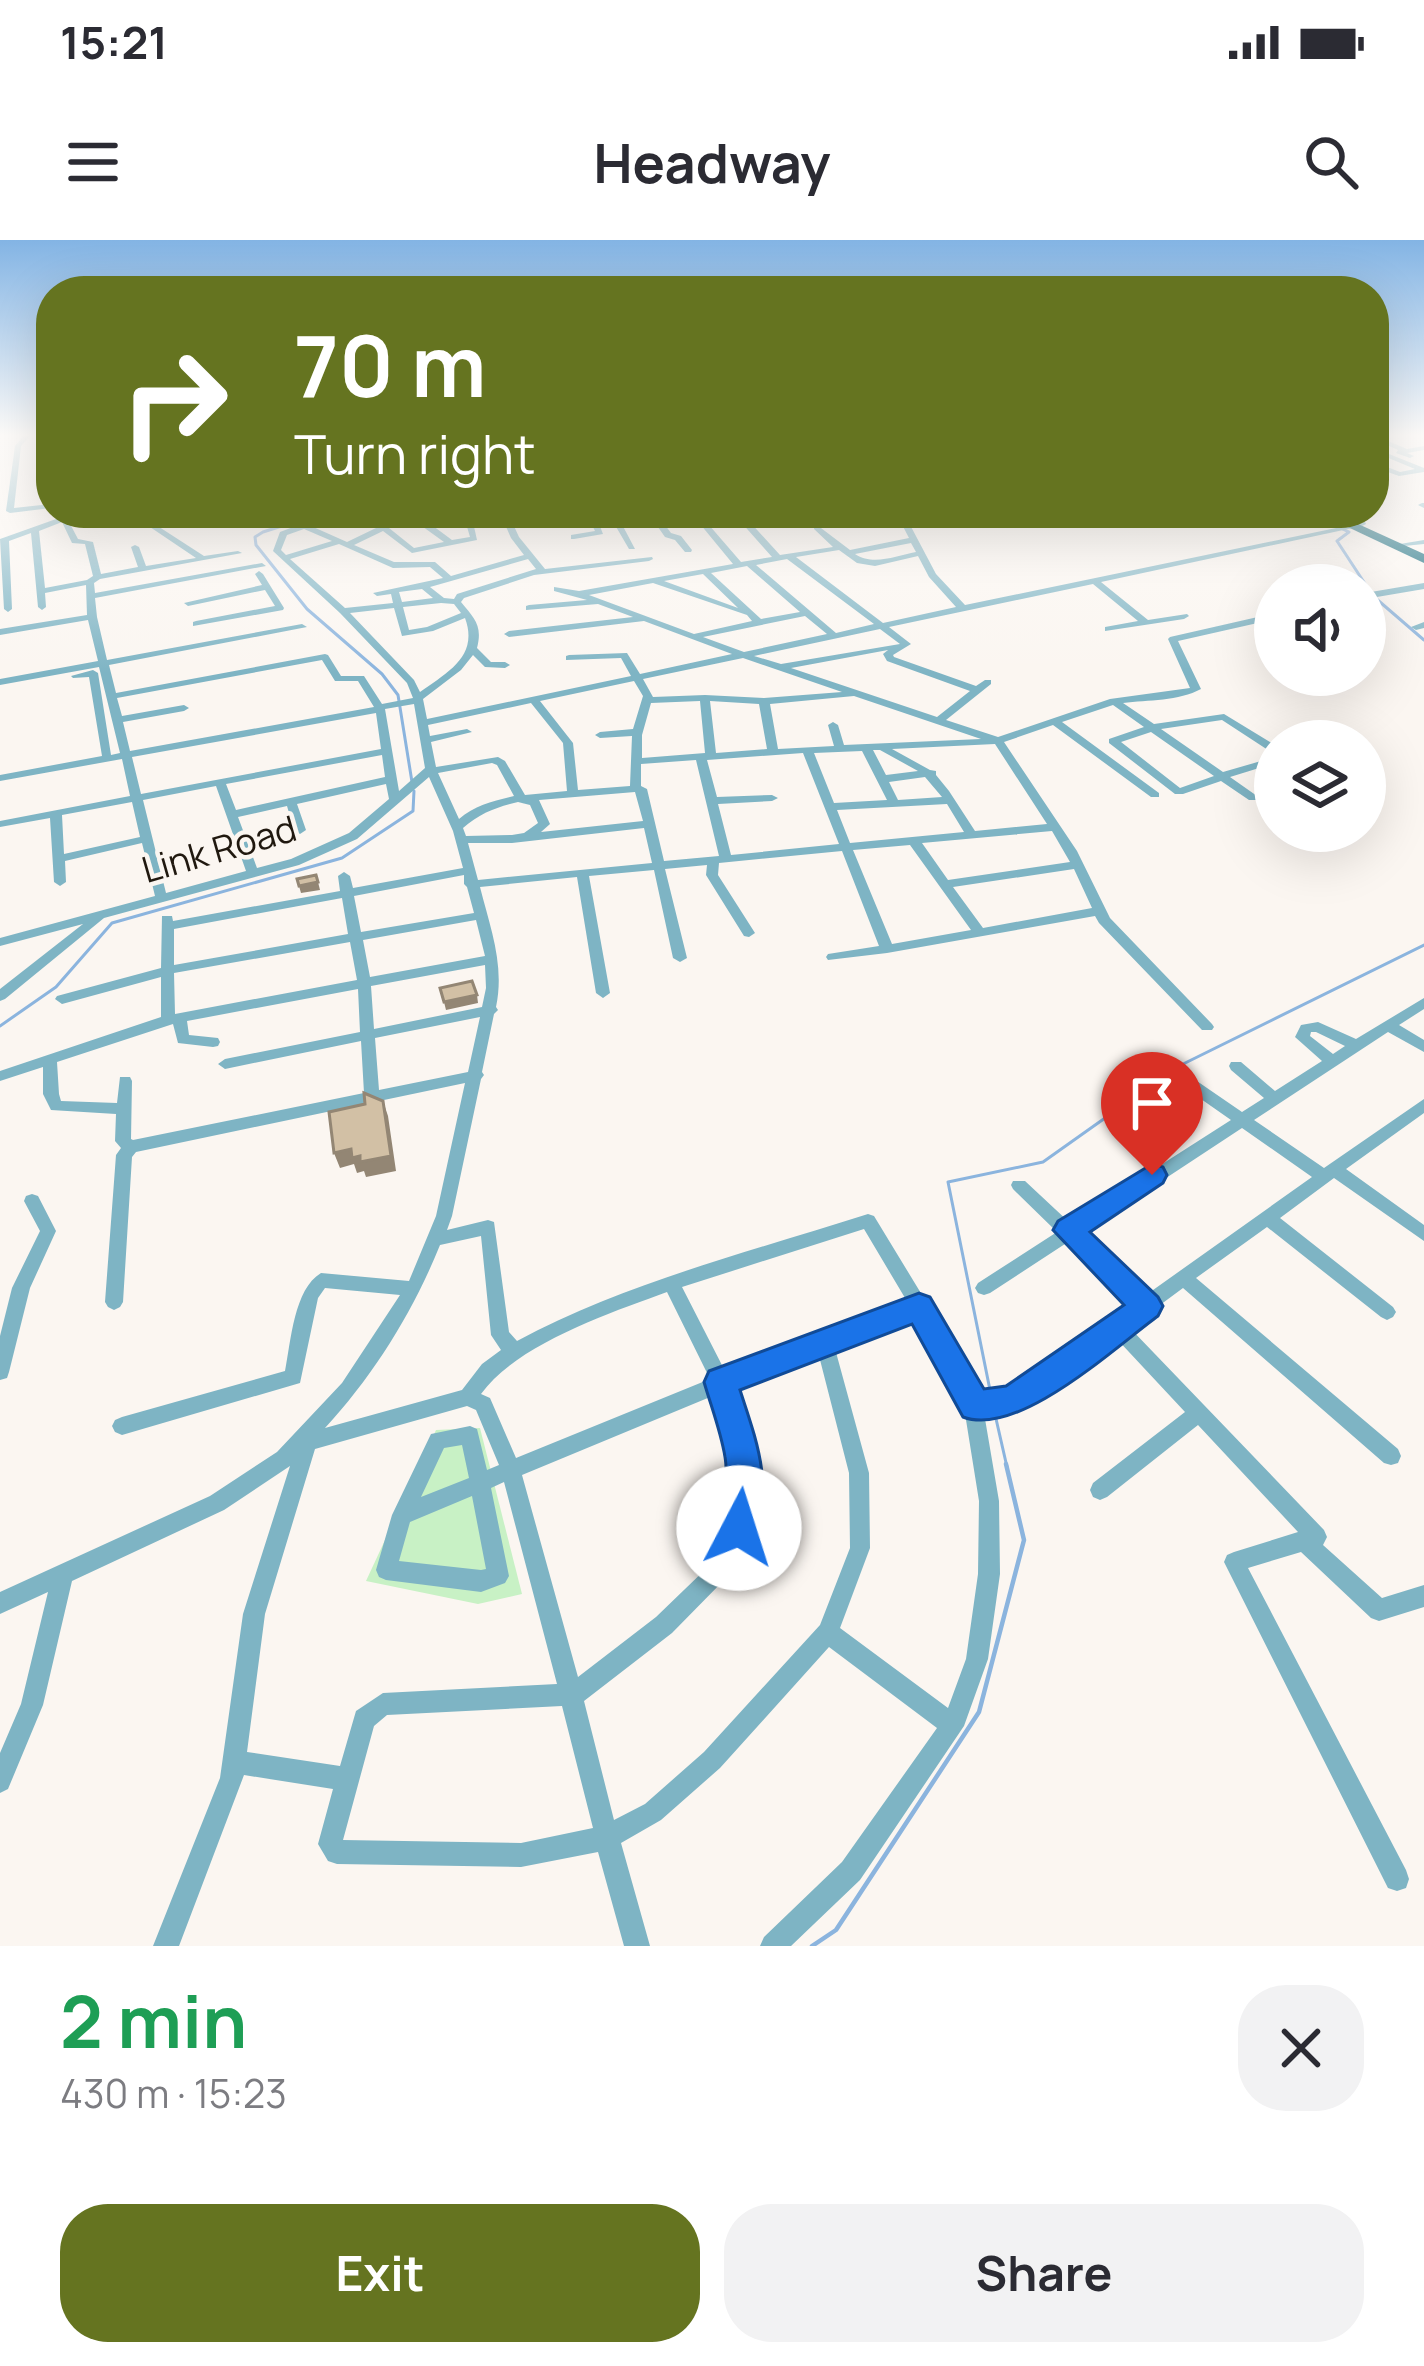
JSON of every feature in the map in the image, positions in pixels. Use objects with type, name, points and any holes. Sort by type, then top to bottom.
[{"type":"highway","points":[[1353,528],[1404,544],[1424,556]]},
{"type":"highway","points":[[1353,528],[1424,556]]},
{"type":"street","points":[[5,603],[3,541],[40,528]]},
{"type":"street","points":[[68,528],[75,541],[89,542],[92,617],[160,898]]},
{"type":"street","points":[[157,528],[202,559]]},
{"type":"street","points":[[0,1603],[217,1504],[284,1459],[349,1389],[414,1288],[444,1216],[491,1010],[492,958],[477,916],[459,834],[429,772],[411,682],[277,551],[283,534],[300,528]]},
{"type":"street","points":[[309,528],[383,561],[417,568],[432,564],[450,579]]},
{"type":"street","points":[[284,558],[383,528],[411,550]]},
{"type":"street","points":[[433,528],[451,543]]},
{"type":"street","points":[[383,561],[411,550],[474,538],[471,528]]},
{"type":"street","points":[[513,528],[541,570],[537,573]]},
{"type":"street","points":[[574,537],[600,532],[598,528]]},
{"type":"street","points":[[621,528],[632,547]]},
{"type":"street","points":[[662,528],[688,550]]},
{"type":"street","points":[[708,528],[744,564],[833,635]]},
{"type":"street","points":[[753,528],[784,557],[906,644]]},
{"type":"street","points":[[818,528],[860,561],[875,563],[921,553]]},
{"type":"street","points":[[908,528],[941,587],[962,608]]},
{"type":"street","points":[[422,722],[1345,528]]},
{"type":"street","points":[[35,530],[42,607]]},
{"type":"street","points":[[851,552],[914,540]]},
{"type":"street","points":[[1404,544],[1424,542]]},
{"type":"street","points":[[135,547],[143,569]]},
{"type":"street","points":[[579,594],[840,547]]},
{"type":"street","points":[[880,548],[890,557]]},
{"type":"street","points":[[93,585],[143,569],[238,553]]},
{"type":"street","points":[[343,611],[530,556]]},
{"type":"street","points":[[396,598],[405,634],[430,629],[460,596],[537,573],[649,559]]},
{"type":"street","points":[[40,591],[260,570],[280,608],[196,624]]},
{"type":"street","points":[[703,571],[755,618]]},
{"type":"street","points":[[652,580],[755,618]]},
{"type":"street","points":[[1094,580],[1145,622]]},
{"type":"street","points":[[182,586],[203,644]]},
{"type":"street","points":[[0,773],[418,699],[462,666],[477,632],[455,605],[424,586]]},
{"type":"street","points":[[1386,592],[1424,586]]},
{"type":"street","points":[[188,603],[268,587]]},
{"type":"street","points":[[557,589],[998,741],[1078,865],[1099,910],[1207,1028]]},
{"type":"street","points":[[377,593],[455,605]]},
{"type":"street","points":[[529,608],[600,602]]},
{"type":"street","points":[[693,637],[755,618],[807,613]]},
{"type":"street","points":[[1108,629],[1184,616]]},
{"type":"street","points":[[0,632],[92,617]]},
{"type":"street","points":[[509,634],[645,618]]},
{"type":"street","points":[[638,760],[998,741],[1114,701],[1196,688],[1172,642],[1176,637],[1254,620]]},
{"type":"street","points":[[0,686],[302,627]]},
{"type":"street","points":[[221,641],[233,670]]},
{"type":"street","points":[[779,668],[906,644]]},
{"type":"street","points":[[906,644],[887,656],[977,690]]},
{"type":"street","points":[[472,650],[488,665],[505,665]]},
{"type":"street","points":[[569,658],[624,655],[649,700],[638,732],[635,789]]},
{"type":"street","points":[[114,696],[321,656],[338,680],[361,678],[380,707],[399,799]]},
{"type":"street","points":[[0,686],[93,673],[106,752]]},
{"type":"street","points":[[938,721],[988,682]]},
{"type":"street","points":[[649,700],[764,701],[856,694]]},
{"type":"street","points":[[705,698],[706,756],[720,860],[712,875],[749,933]]},
{"type":"street","points":[[533,699],[568,743],[573,795]]},
{"type":"street","points":[[764,701],[773,752]]},
{"type":"street","points":[[1114,701],[1253,798]]},
{"type":"street","points":[[119,720],[184,708]]},
{"type":"street","points":[[1254,737],[1224,718],[1154,727],[1114,744],[1179,792],[1254,766]]},
{"type":"street","points":[[1055,722],[1155,796]]},
{"type":"street","points":[[832,725],[840,748]]},
{"type":"street","points":[[425,740],[467,732]]},
{"type":"street","points":[[600,735],[638,732]]},
{"type":"street","points":[[871,747],[932,773],[971,835]]},
{"type":"street","points":[[871,747],[893,801]]},
{"type":"street","points":[[808,750],[887,949]]},
{"type":"street","points":[[0,824],[134,795],[387,751]]},
{"type":"street","points":[[0,773],[106,752],[126,753]]},
{"type":"street","points":[[429,772],[494,759],[522,800]]},
{"type":"street","name":"Link Road","points":[[0,942],[295,862],[353,836],[429,772]]},
{"type":"street","points":[[882,778],[932,773]]},
{"type":"street","points":[[232,814],[392,779]]},
{"type":"street","points":[[220,783],[253,873]]},
{"type":"street","points":[[459,834],[484,807],[640,789],[680,958]]},
{"type":"street","points":[[712,802],[772,798]]},
{"type":"street","points":[[522,800],[535,802],[543,815],[544,824],[528,836]]},
{"type":"street","points":[[832,807],[950,800]]},
{"type":"street","points":[[291,801],[299,830]]},
{"type":"street","points":[[56,812],[61,882]]},
{"type":"street","points":[[459,834],[528,836],[649,824]]},
{"type":"street","points":[[213,1042],[183,1039],[174,1019],[168,921],[469,877],[583,874],[1054,827]]},
{"type":"street","points":[[61,857],[145,839]]},
{"type":"street","points":[[913,840],[979,932]]},
{"type":"street","points":[[945,884],[1078,865]]},
{"type":"street","points":[[583,874],[603,993]]},
{"type":"street","points":[[344,876],[364,982],[372,1094]]},
{"type":"street","points":[[833,957],[1099,910]]},
{"type":"street","points":[[1,995],[105,912]]},
{"type":"street","points":[[62,999],[169,970],[477,916]]},
{"type":"street","points":[[0,1076],[174,1019],[492,958]]},
{"type":"street","points":[[984,1288],[1424,1003]]},
{"type":"street","points":[[225,1064],[491,1010]]},
{"type":"street","points":[[1388,1024],[1424,1047]]},
{"type":"street","points":[[1332,1061],[1302,1036],[1306,1028],[1318,1027],[1356,1045]]},
{"type":"street","points":[[50,1060],[56,1106],[124,1109]]},
{"type":"street","points":[[1236,1066],[1273,1098]]},
{"type":"street","points":[[114,1302],[124,1155],[131,1147],[477,1075]]},
{"type":"street","points":[[124,1081],[123,1141],[131,1147]]},
{"type":"street","points":[[1186,1081],[1424,1234]]},
{"type":"street","points":[[975,1406],[1013,1400],[1422,1108]]},
{"type":"street","points":[[1019,1185],[1147,1306]]},
{"type":"street","points":[[0,1372],[21,1288],[48,1231],[32,1201]]},
{"type":"street","points":[[1267,1217],[1387,1312]]},
{"type":"street","points":[[469,1397],[481,1376],[515,1352],[610,1308],[868,1221],[975,1406],[988,1501],[988,1574],[976,1659],[953,1726],[851,1871],[772,1946]]},
{"type":"street","points":[[434,1240],[488,1227],[500,1335],[515,1352]]},
{"type":"street","points":[[1184,1278],[1391,1456]]},
{"type":"street","points":[[122,1426],[293,1377],[310,1296],[321,1280],[414,1288]]},
{"type":"street","points":[[673,1286],[721,1382],[743,1455],[747,1501],[721,1569],[664,1625],[574,1694],[383,1704],[364,1719],[330,1844],[337,1852],[459,1858],[521,1855],[605,1838],[653,1812],[712,1760],[828,1632],[860,1548],[859,1473],[824,1341]]},
{"type":"street","points":[[402,1515],[721,1382],[919,1306]]},
{"type":"street","points":[[1118,1328],[1317,1537],[1234,1562],[1396,1879]]},
{"type":"street","points":[[310,1436],[469,1397],[483,1404],[510,1470],[574,1694],[605,1838],[637,1946]]},
{"type":"street","points":[[1100,1490],[1199,1413]]},
{"type":"street","points":[[470,1435],[479,1483],[498,1576],[481,1581],[386,1570],[402,1515],[438,1440],[470,1435]]},
{"type":"street","points":[[166,1946],[234,1762],[254,1614],[310,1436]]},
{"type":"street","points":[[1304,1541],[1379,1610],[1424,1595]]},
{"type":"street","points":[[0,1781],[32,1705],[63,1575]]},
{"type":"street","points":[[828,1632],[953,1726]]},
{"type":"street","points":[[234,1762],[347,1779]]},
{"type":"green space","points":[[480,1428],[522,1594],[478,1604],[366,1581],[436,1430]]},
{"type":"building","points":[[316,875],[318,882],[299,886],[297,879]]},
{"type":"building","points":[[472,981],[477,995],[444,1002],[440,988]]},
{"type":"building","points":[[364,1093],[383,1101],[391,1156],[360,1162],[360,1156],[352,1158],[351,1149],[334,1153],[329,1112],[365,1104]]},
{"type":"waterway","points":[[276,528],[255,537],[256,545],[307,609],[382,674],[398,695],[412,782]]},
{"type":"waterway","points":[[1340,528],[1349,532],[1337,541],[1373,596],[1424,640]]},
{"type":"waterway","points":[[0,1026],[56,987],[112,923],[342,858],[413,811],[414,791]]},
{"type":"waterway","points":[[991,1395],[948,1182],[1043,1162],[1177,1067],[1424,945]]},
{"type":"waterway","points":[[994,1410],[1007,1467]]},
{"type":"waterway","points":[[812,1946],[836,1930],[979,1712],[1024,1540],[1006,1464]]},
{"type":"route","points":[[739,1528],[747,1501],[743,1455],[721,1382],[919,1306],[975,1406],[1013,1400],[1147,1306],[1069,1230],[1152,1175]]}]
